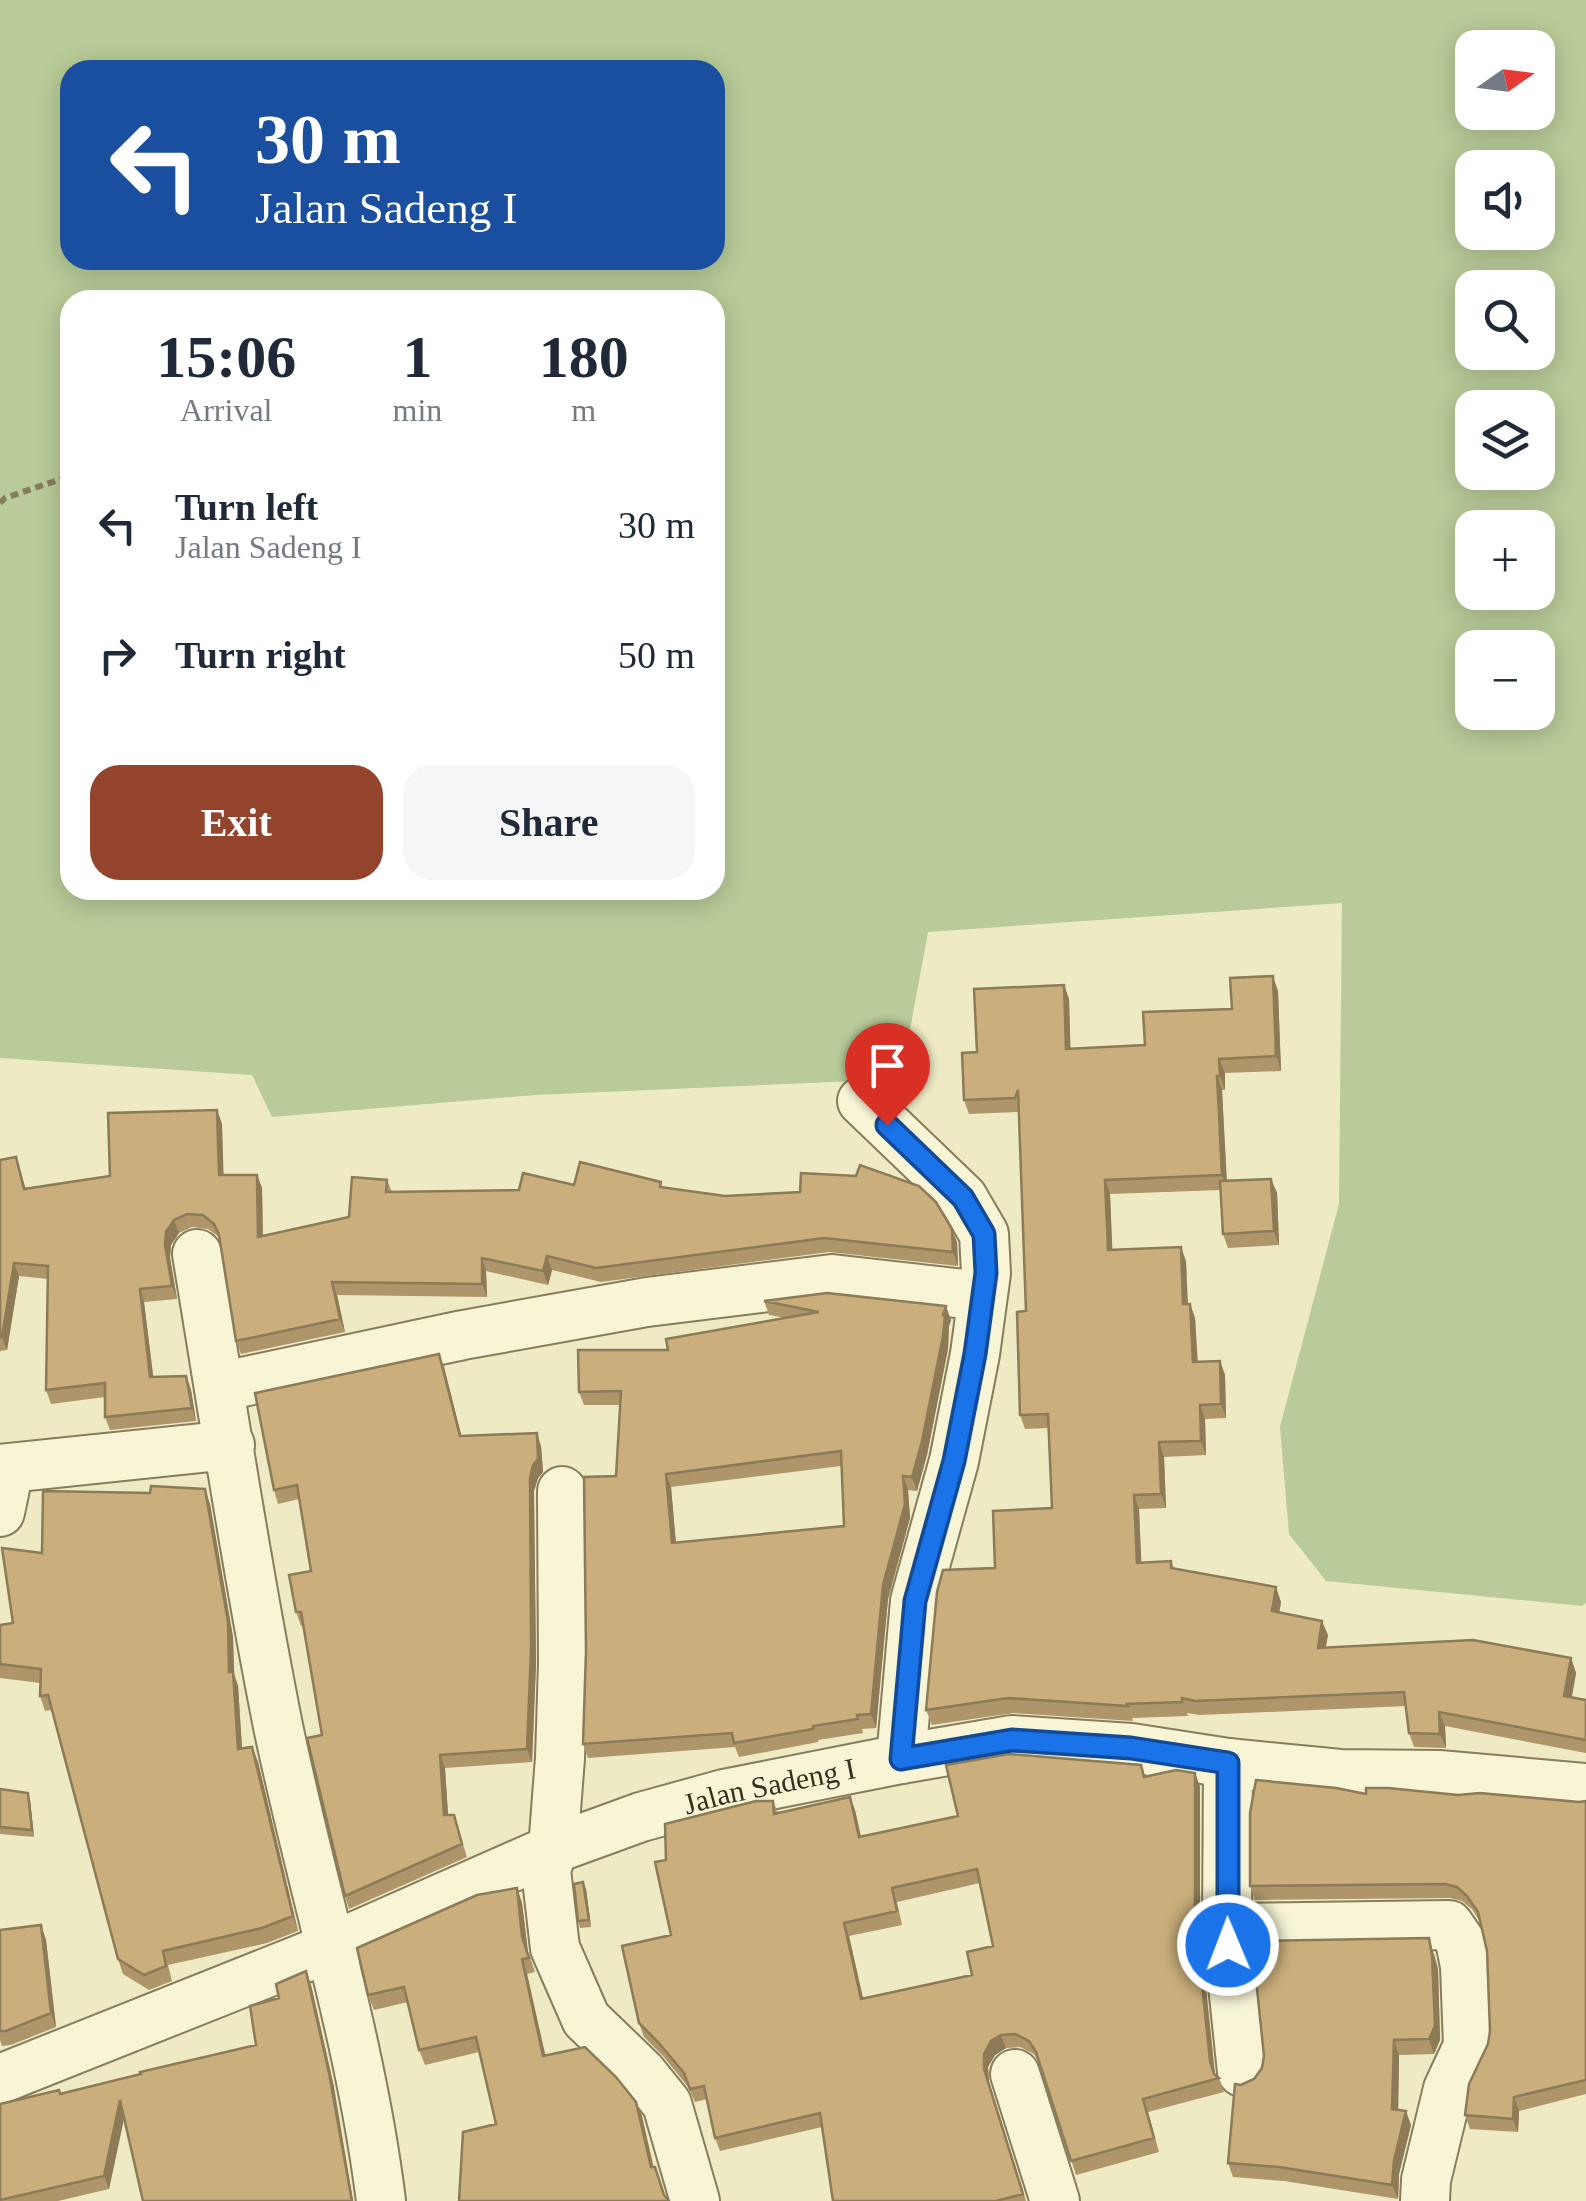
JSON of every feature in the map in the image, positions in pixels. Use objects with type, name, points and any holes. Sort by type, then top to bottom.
[{"type":"street","points":[[862,1101],[963,1198],[984,1234],[986,1273],[975,1354],[954,1461],[915,1601],[901,1759]]},
{"type":"street","points":[[197,1254],[278,1726],[329,1948],[350,2020],[382,2201]]},
{"type":"street","points":[[219,1387],[463,1334],[646,1302],[832,1280],[982,1296]]},
{"type":"street","points":[[3,1483],[230,1445]]},
{"type":"street","points":[[562,1491],[560,1758],[553,1848],[546,1870],[555,1948],[586,2019],[642,2073],[667,2104],[695,2201]]},
{"type":"street","name":"Jalan Sadeng I","points":[[0,2079],[329,1948],[553,1848],[724,1794],[901,1759],[1012,1740],[1131,1748],[1340,1774],[1438,1775],[1586,1788]]},
{"type":"street","points":[[1228,1763],[1227,1928],[1242,2072]]},
{"type":"street","points":[[1227,1928],[1449,1924],[1460,1941],[1465,1966],[1468,2046],[1448,2090],[1426,2180],[1425,2201]]},
{"type":"street","points":[[1015,2074],[1055,2201]]},
{"type":"path","points":[[0,503],[60,479]]},
{"type":"green space","points":[[0,0],[1586,0],[1586,1603],[1582,1606],[1326,1581],[1289,1534],[1280,1427],[1339,1204],[1342,903],[928,932],[901,1079],[535,1095],[272,1117],[252,1075],[0,1058]]},
{"type":"building","points":[[1273,976],[1276,1056],[1219,1059],[1222,1175],[1105,1180],[1108,1250],[1181,1247],[1183,1304],[1190,1304],[1193,1362],[1220,1361],[1221,1404],[1200,1405],[1201,1441],[1159,1442],[1161,1494],[1134,1495],[1137,1563],[1171,1561],[1171,1568],[1276,1587],[1272,1611],[1322,1621],[1318,1648],[1473,1640],[1571,1658],[1564,1696],[1586,1700],[1586,1740],[1439,1712],[1440,1734],[1409,1733],[1404,1692],[1195,1701],[1182,1698],[1182,1702],[1128,1706],[1008,1698],[926,1710],[937,1592],[943,1570],[995,1568],[993,1511],[1052,1508],[1048,1414],[1020,1415],[1017,1312],[1026,1311],[1018,1090],[1015,1098],[964,1100],[962,1053],[977,1052],[974,989],[1064,985],[1066,1049],[1145,1045],[1143,1012],[1232,1009],[1230,978]]},
{"type":"building","points":[[217,1110],[219,1175],[257,1175],[258,1237],[349,1217],[352,1177],[387,1180],[386,1192],[519,1190],[523,1173],[574,1185],[580,1162],[661,1182],[660,1187],[725,1196],[800,1192],[801,1173],[856,1176],[860,1165],[919,1186],[936,1202],[952,1229],[953,1252],[824,1238],[596,1268],[547,1256],[543,1271],[482,1258],[482,1284],[332,1282],[340,1319],[236,1341],[219,1235],[203,1215],[187,1214],[174,1220],[166,1232],[172,1286],[140,1289],[150,1377],[186,1376],[192,1408],[105,1417],[105,1383],[46,1390],[48,1266],[14,1263],[0,1337],[0,1160],[16,1157],[24,1189],[110,1176],[108,1113]]},
{"type":"building","points":[[1271,1179],[1274,1231],[1223,1234],[1220,1181]]},
{"type":"building","points":[[827,1293],[946,1306],[922,1441],[912,1477],[903,1476],[905,1504],[883,1585],[871,1714],[734,1743],[732,1733],[583,1744],[584,1477],[616,1476],[621,1391],[579,1392],[578,1350],[668,1350],[666,1339],[819,1312],[764,1301]],"holes":[[[841,1451],[844,1526],[672,1543],[666,1474]]]},
{"type":"building","points":[[439,1354],[460,1436],[537,1433],[538,1459],[530,1478],[527,1749],[440,1755],[444,1815],[454,1815],[462,1844],[345,1896],[307,1738],[322,1735],[301,1612],[296,1612],[289,1575],[311,1571],[297,1485],[274,1490],[255,1393]]},
{"type":"building","points":[[151,1486],[205,1489],[228,1622],[238,1749],[252,1747],[293,1916],[262,1928],[163,1951],[166,1966],[144,1975],[118,1959],[48,1695],[40,1696],[41,1669],[0,1664],[0,1625],[13,1623],[2,1548],[42,1553],[43,1491],[150,1493]]},
{"type":"building","points":[[1009,1754],[1141,1765],[1144,1777],[1176,1770],[1195,1773],[1195,1917],[1210,2061],[1219,2078],[1143,2099],[1154,2138],[1071,2161],[1036,2052],[1029,2041],[1015,2034],[1001,2035],[991,2041],[984,2054],[984,2069],[1023,2194],[996,2201],[833,2201],[820,2113],[715,2138],[704,2086],[690,2089],[684,2073],[639,2023],[622,1946],[671,1935],[655,1862],[666,1860],[665,1824],[756,1801],[773,1801],[774,1814],[850,1797],[859,1837],[958,1816],[946,1765]],"holes":[[[977,1869],[993,1946],[967,1952],[972,1975],[861,1999],[844,1923],[897,1911],[892,1888]]]},
{"type":"building","points":[[1256,1780],[1366,1794],[1366,1788],[1388,1788],[1586,1801],[1586,2080],[1514,2097],[1513,2119],[1465,2115],[1469,2084],[1490,2031],[1487,1951],[1478,1912],[1457,1887],[1445,1884],[1250,1886],[1250,1813]]},
{"type":"building","points":[[0,1789],[28,1793],[32,1830],[0,1827]]},
{"type":"building","points":[[583,1882],[589,1920],[578,1921],[574,1884]]},
{"type":"building","points":[[517,1888],[522,1937],[529,1958],[522,1959],[543,2056],[585,2047],[616,2077],[636,2102],[651,2167],[655,2167],[669,2201],[459,2201],[463,2132],[496,2124],[476,2037],[419,2050],[404,1987],[368,1995],[357,1948],[477,1895]]},
{"type":"building","points":[[41,1925],[51,2013],[0,2031],[0,1930]]},
{"type":"building","points":[[1429,1938],[1435,2026],[1429,2039],[1394,2040],[1392,2109],[1406,2111],[1392,2185],[1228,2163],[1235,2084],[1254,2079],[1264,2056],[1252,1941]]},
{"type":"building","points":[[306,1971],[352,2201],[143,2201],[120,2100],[104,2176],[0,2200],[0,2104],[59,2090],[60,2094],[256,2045],[250,2006],[279,1998],[276,1984]]},
{"type":"route","points":[[887,1125],[963,1198],[984,1234],[986,1273],[954,1461],[915,1601],[901,1759],[1012,1740],[1131,1748],[1228,1763],[1228,1945]]}]
